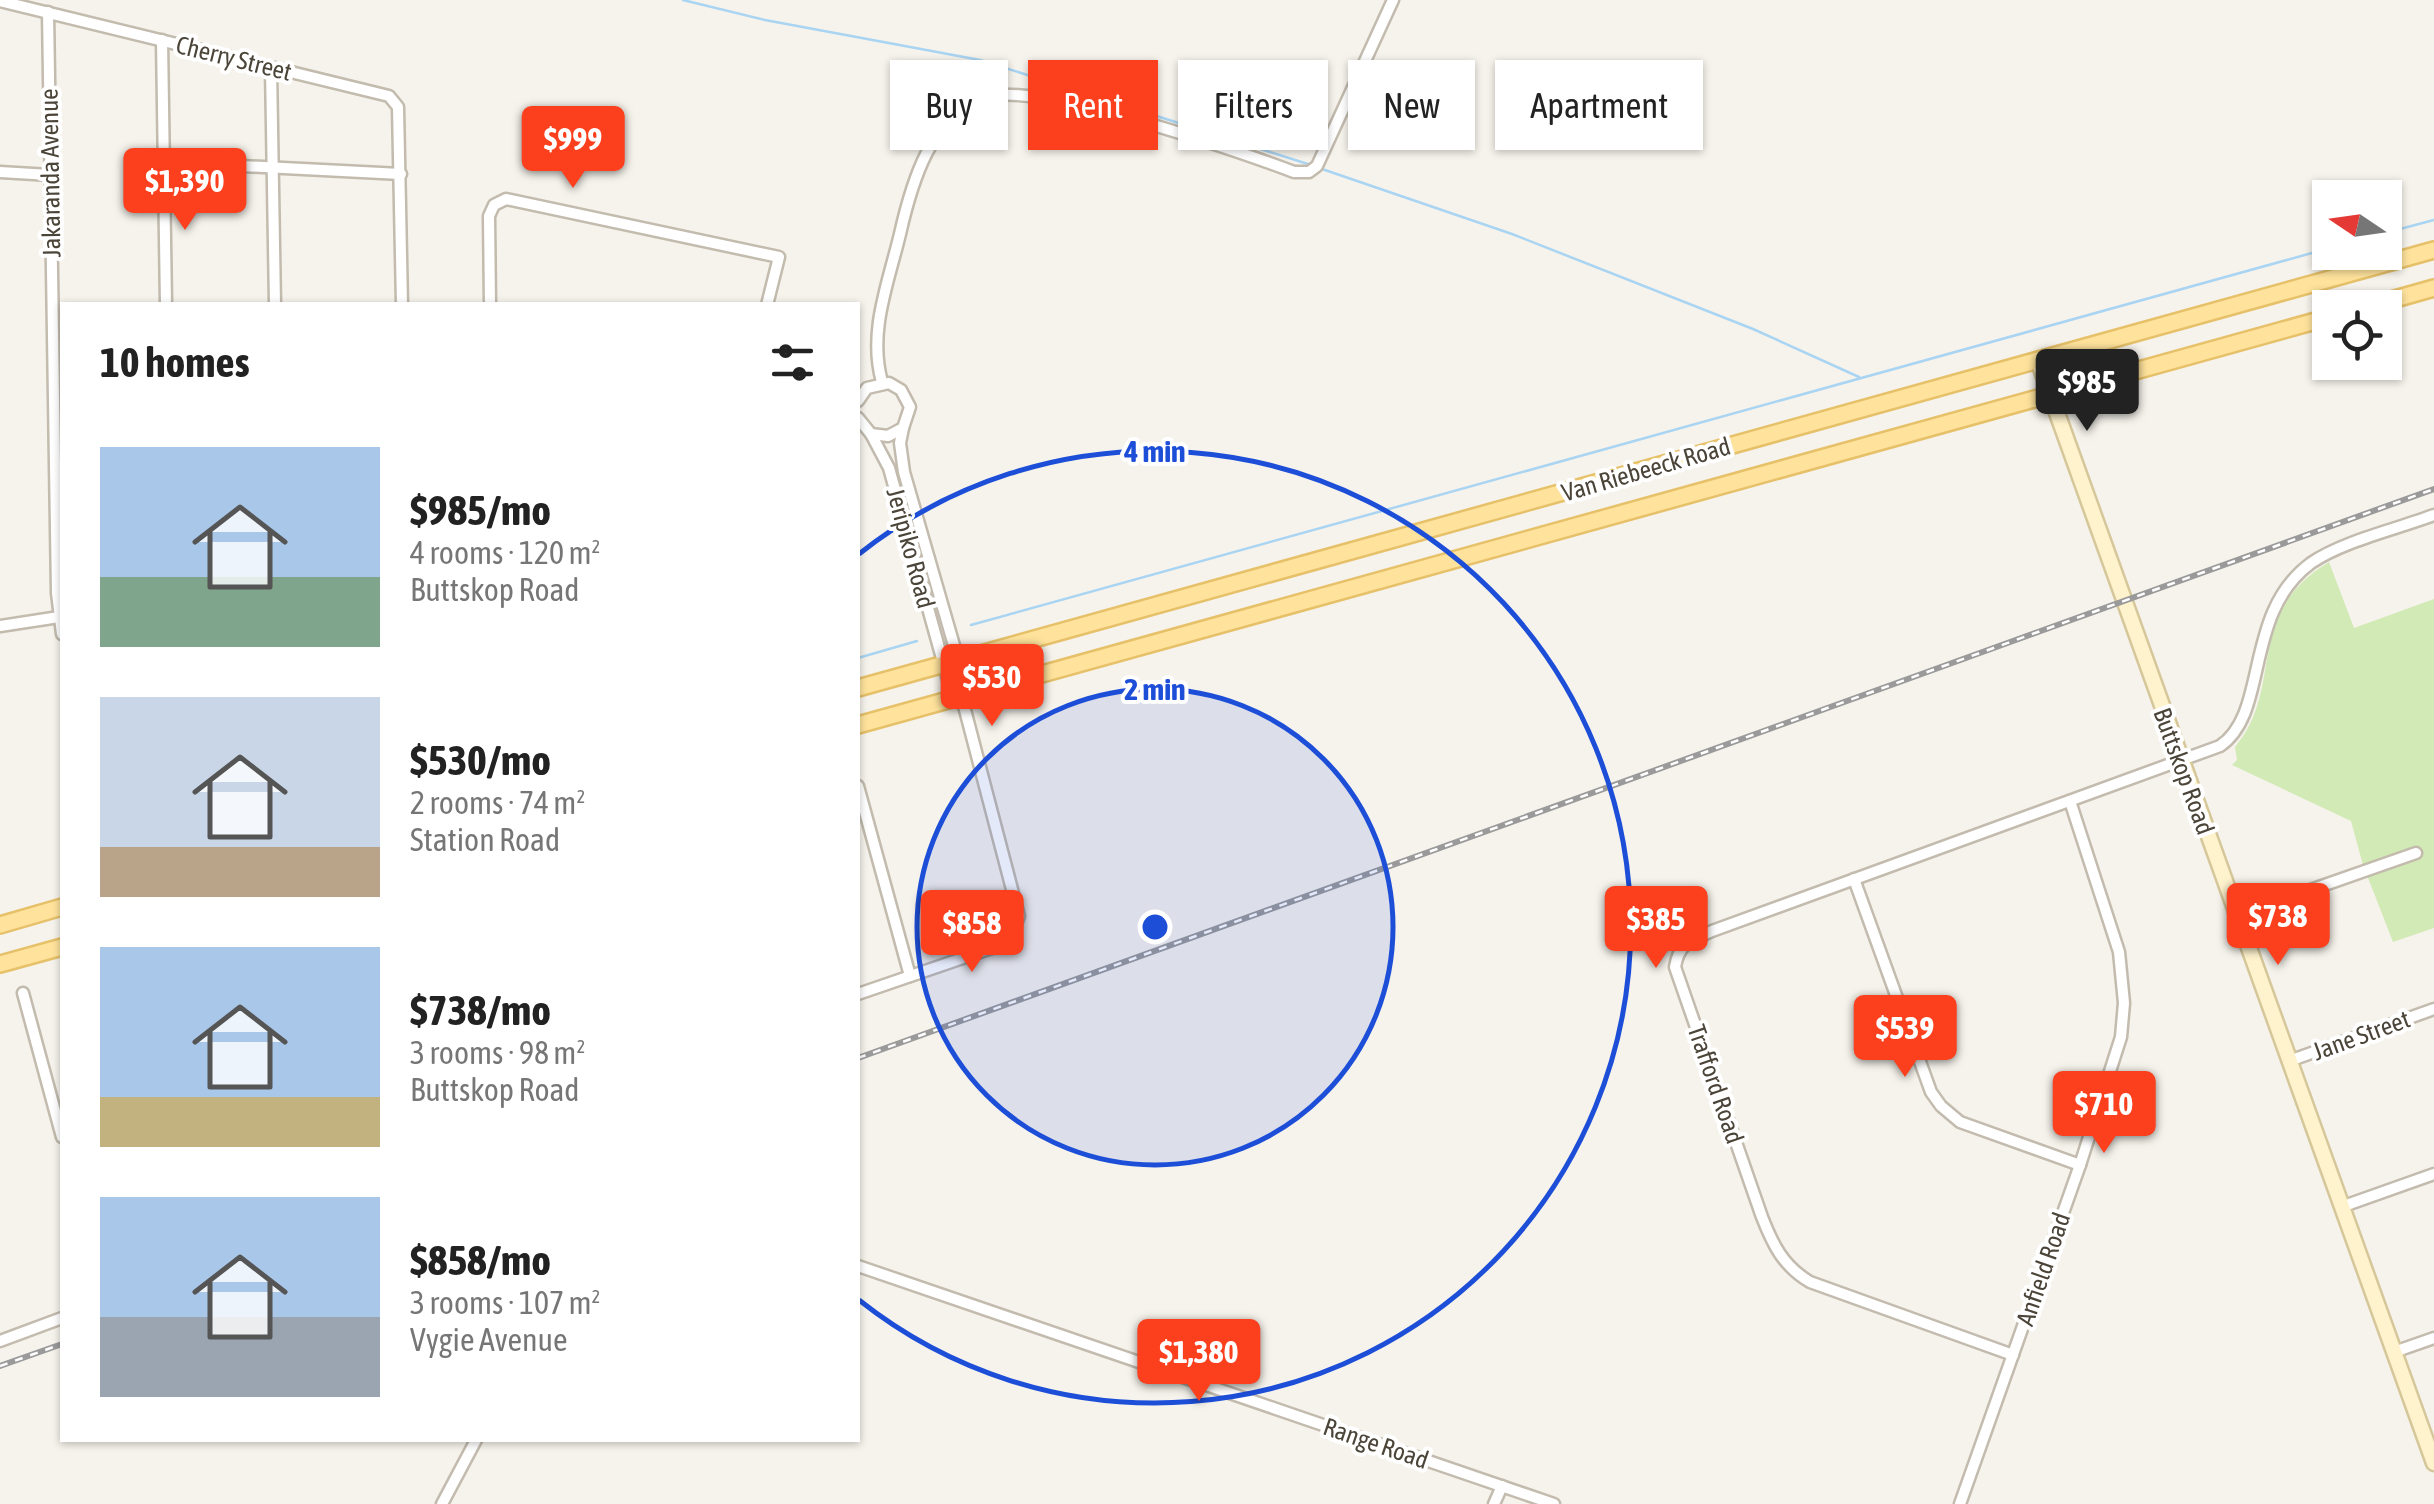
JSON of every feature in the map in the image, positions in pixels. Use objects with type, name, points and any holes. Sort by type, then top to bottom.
[{"type":"main road","name":"Van Riebeeck Road","points":[[860,687],[2434,250]]},
{"type":"main road","points":[[2402,297],[2434,288]]},
{"type":"main road","name":"Van Riebeeck Road","points":[[860,725],[962,700],[2312,322]]},
{"type":"main road","points":[[0,925],[60,908]]},
{"type":"main road","points":[[0,964],[60,948]]},
{"type":"street","points":[[860,398],[867,388],[882,382],[875,339],[914,181],[936,138],[966,108],[982,98],[1003,94],[1042,98],[1162,128],[1294,172],[1314,170],[1393,0]]},
{"type":"street","name":"Cherry Street","points":[[0,1],[389,96],[398,106],[402,302]]},
{"type":"street","name":"Jakaranda Avenue","points":[[48,12],[60,623]]},
{"type":"street","points":[[162,40],[166,302]]},
{"type":"street","points":[[271,68],[275,302]]},
{"type":"street","points":[[164,162],[400,174]]},
{"type":"street","points":[[0,172],[50,175]]},
{"type":"street","points":[[490,302],[489,216],[494,205],[506,199],[778,257],[767,302]]},
{"type":"street","name":"Buttskop Road","points":[[2038,360],[2434,1463]]},
{"type":"street","name":"Jeripiko Road","points":[[882,382],[896,386],[908,400],[910,413],[900,443],[904,472],[951,662]]},
{"type":"street","points":[[864,430],[888,436],[902,428]]},
{"type":"street","name":"Jeripiko Road","points":[[864,430],[889,468],[951,662]]},
{"type":"street","name":"Trafford Road","points":[[2013,1354],[1810,1282],[1784,1260],[1762,1217],[1676,966],[1683,944],[2220,746],[2236,730],[2247,704],[2272,610],[2298,575],[2326,554],[2434,515]]},
{"type":"street","points":[[0,626],[59,617]]},
{"type":"street","points":[[860,993],[1003,942],[1018,922],[1018,902],[951,662]]},
{"type":"street","points":[[860,793],[910,976]]},
{"type":"street","name":"Anfield Road","points":[[1960,1504],[2116,1056],[2124,1003],[2118,952],[2070,800]]},
{"type":"street","points":[[2236,916],[2416,853]]},
{"type":"street","points":[[1854,879],[1930,1092],[1941,1106],[1960,1122],[2080,1165]]},
{"type":"street","points":[[23,993],[60,1130]]},
{"type":"street","name":"Jane Street","points":[[2289,1061],[2434,1009]]},
{"type":"street","points":[[2341,1207],[2434,1174]]},
{"type":"street","name":"Range Road","points":[[860,1267],[1554,1504]]},
{"type":"street","points":[[0,1341],[60,1319]]},
{"type":"street","points":[[2394,1352],[2434,1338]]},
{"type":"street","points":[[442,1504],[475,1442]]},
{"type":"street","points":[[1494,1504],[1502,1486]]},
{"type":"green space","points":[[2329,562],[2354,628],[2434,599],[2434,928],[2393,942],[2363,865],[2351,821],[2232,765],[2237,760],[2235,747],[2259,700],[2274,628],[2285,604],[2302,582]]},
{"type":"waterway","points":[[683,0],[765,20],[980,60],[1311,165]]},
{"type":"waterway","points":[[1322,169],[1512,234],[1753,329],[1859,377]]},
{"type":"waterway","points":[[2402,228],[2434,220]]},
{"type":"waterway","points":[[971,625],[2312,253]]},
{"type":"waterway","points":[[860,657],[917,641]]},
{"type":"railway","points":[[860,1057],[2434,489]]},
{"type":"railway","points":[[0,1366],[60,1345]]}]
